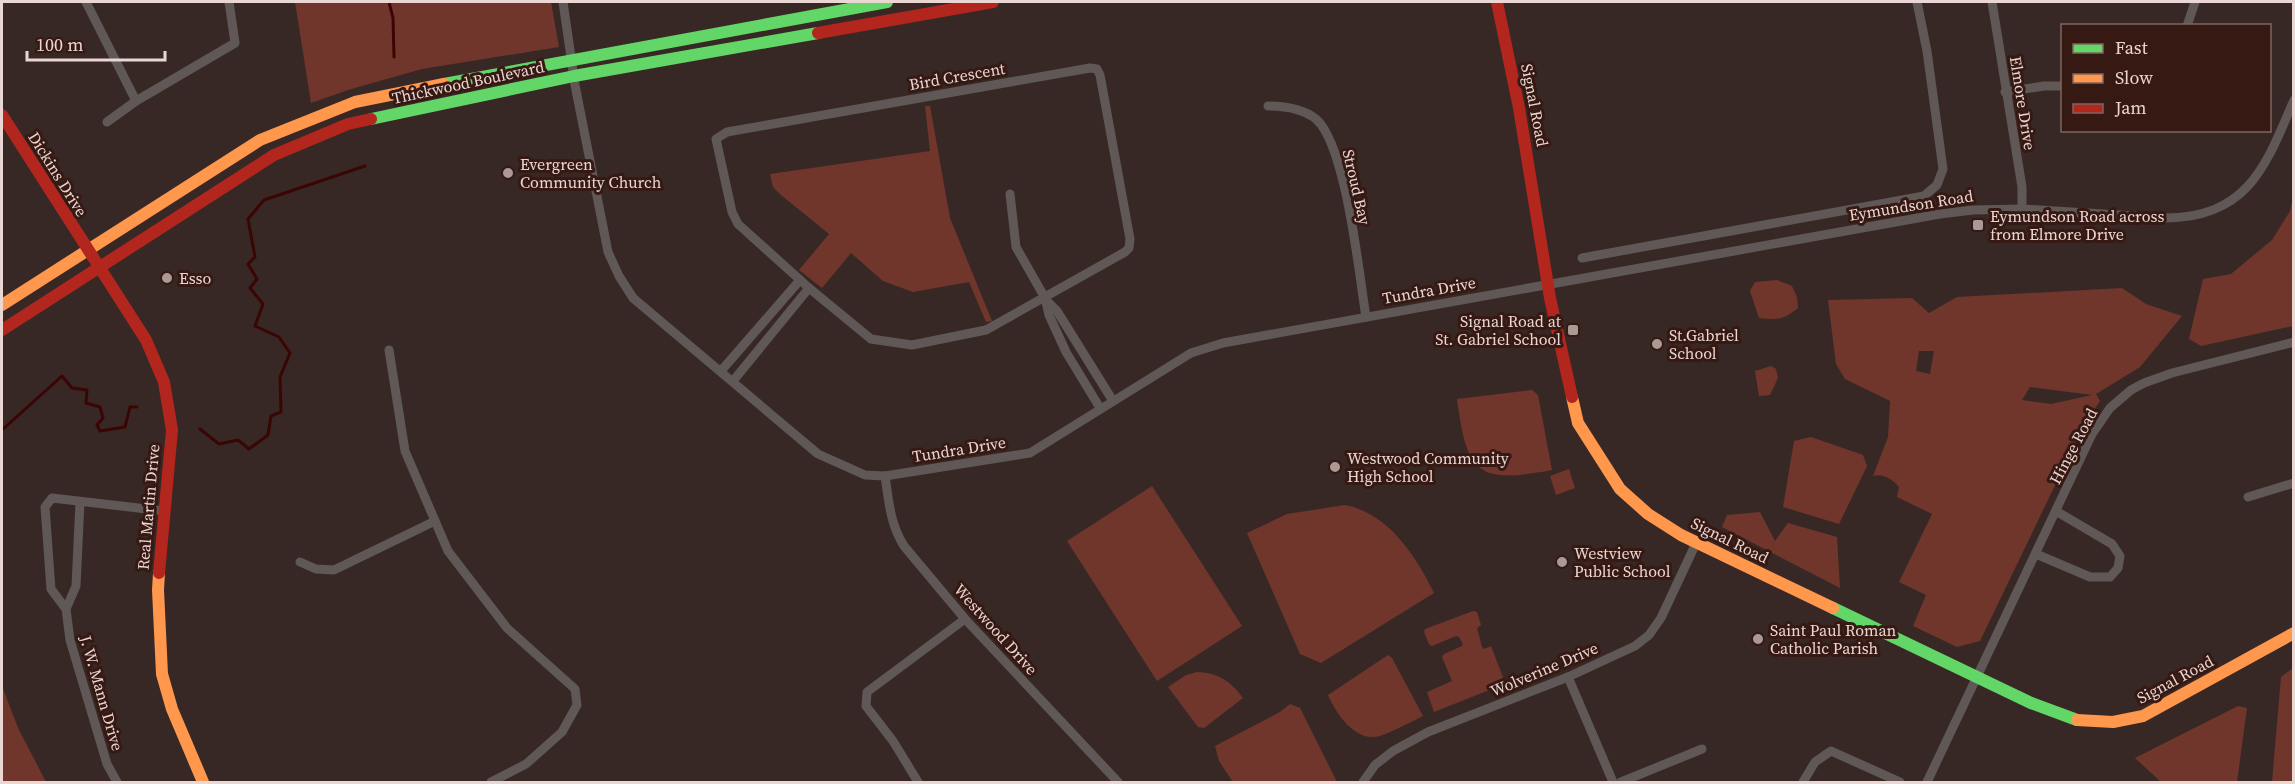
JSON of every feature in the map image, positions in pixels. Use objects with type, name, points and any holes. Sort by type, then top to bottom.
[{"type":"main road","name":"Thickwood Boulevard","points":[[2,305],[260,141],[355,102],[572,59],[887,2]]},
{"type":"main road","name":"Thickwood Boulevard","points":[[2,330],[274,155],[348,124],[574,76],[993,2]]},
{"type":"main road","name":"Signal Road","points":[[1497,2],[1519,108],[1548,284],[1578,423],[1620,489],[1648,514],[1681,535],[1978,678],[2047,710],[2077,721],[2094,723],[2127,721],[2161,707],[2294,633]]},
{"type":"main road","name":"Dickins Drive","points":[[2,115],[86,250]]},
{"type":"main road","name":"Real Martin Drive","points":[[86,250],[146,340],[164,382],[172,430],[158,590],[162,674],[172,709],[202,783]]},
{"type":"street","points":[[86,2],[136,101]]},
{"type":"street","points":[[107,122],[136,101],[235,43],[229,2]]},
{"type":"street","name":"Tundra Drive","points":[[562,2],[608,252],[619,276],[633,297],[818,454],[865,475],[885,476],[1030,453],[1191,353],[1212,345],[1548,284]]},
{"type":"street","points":[[1582,258],[1917,199],[1931,191],[1942,176],[1943,159],[1917,2]]},
{"type":"street","name":"Elmore Drive","points":[[1992,2],[2022,187],[2022,209]]},
{"type":"street","points":[[2188,24],[2196,2]]},
{"type":"street","name":"Bird Crescent","points":[[1090,68],[1097,69],[1128,227],[1129,248],[1045,298],[986,330],[912,345],[871,339],[809,288],[738,224],[732,212],[716,139],[727,132],[1090,68]]},
{"type":"street","points":[[2005,92],[2044,86],[2061,86]]},
{"type":"street","name":"Eymundson Road","points":[[1548,284],[1973,210],[2022,209],[2175,218],[2201,214],[2237,197],[2251,184],[2269,157],[2294,100]]},
{"type":"street","name":"Stroud Bay","points":[[1269,106],[1288,105],[1315,118],[1326,131],[1340,163],[1366,317]]},
{"type":"street","points":[[1010,194],[1016,247],[1045,298],[1057,310],[1113,400]]},
{"type":"street","points":[[1644,247],[1647,266]]},
{"type":"street","points":[[721,371],[800,280]]},
{"type":"street","points":[[733,381],[809,288]]},
{"type":"street","points":[[1045,298],[1049,315],[1066,352],[1100,408]]},
{"type":"street","points":[[761,324],[772,334]]},
{"type":"street","name":"Hinge Road","points":[[1978,678],[2056,511],[2102,419],[2110,408],[2131,390],[2166,374],[2294,342]]},
{"type":"street","points":[[1066,352],[1078,345]]},
{"type":"street","points":[[389,350],[405,451],[448,551],[507,628],[575,689],[578,705],[562,732],[526,764],[491,783]]},
{"type":"street","name":"Westwood Drive","points":[[885,476],[896,534],[965,619],[1118,783]]},
{"type":"street","points":[[2248,497],[2294,483]]},
{"type":"street","name":"J. W. Mann Drive","points":[[117,783],[107,764],[70,640],[66,609],[51,589],[45,507],[52,498],[164,511]]},
{"type":"street","name":"J. W. Mann Drive","points":[[66,609],[76,586],[80,502]]},
{"type":"street","points":[[2036,554],[2091,578],[2110,577],[2118,568],[2120,556],[2112,544],[2056,511]]},
{"type":"street","points":[[300,562],[316,569],[334,570],[435,521]]},
{"type":"street","name":"Wolverine Drive","points":[[1363,783],[1375,765],[1393,751],[1428,732],[1568,677],[1635,646],[1649,635],[1661,618],[1697,542]]},
{"type":"street","points":[[918,783],[893,741],[866,706],[867,692],[965,619]]},
{"type":"street","points":[[1568,677],[1613,783]]},
{"type":"street","points":[[1927,783],[1978,678]]},
{"type":"street","points":[[1621,783],[1702,749]]},
{"type":"street","points":[[1803,783],[1815,762],[1831,751],[1900,783]]},
{"type":"shaded area","points":[[295,2],[551,2],[559,47],[422,69],[311,103]]},
{"type":"shaded area","points":[[925,106],[930,106],[950,218],[992,321],[986,322],[969,282],[913,292],[883,281],[851,253],[822,288],[799,270],[829,234],[773,187],[770,174],[930,151]]},
{"type":"shaded area","points":[[2293,198],[2293,326],[2201,346],[2189,339],[2203,279],[2231,274],[2272,240],[2290,211]]},
{"type":"shaded area","points":[[1777,280],[1792,286],[1797,297],[1798,308],[1780,318],[1759,318],[1750,291],[1755,282]]},
{"type":"shaded area","points":[[2122,288],[2146,304],[2182,316],[2140,367],[2096,394],[2100,401],[2085,423],[1980,641],[1957,647],[1913,626],[1926,595],[1899,582],[1932,514],[1897,497],[1899,487],[1891,479],[1880,475],[1873,476],[1888,437],[1890,401],[1845,379],[1836,364],[1828,300],[1912,298],[1929,313],[1957,297]],"holes":[[[1919,351],[1934,351],[1930,374],[1916,371]],[[2030,387],[2092,395],[2051,404],[2022,400]]]},
{"type":"shaded area","points":[[1771,366],[1776,369],[1778,378],[1770,395],[1759,396],[1755,371]]},
{"type":"shaded area","points":[[1532,390],[1538,395],[1552,470],[1507,475],[1492,473],[1480,468],[1472,458],[1466,444],[1457,399]]},
{"type":"shaded area","points":[[1811,437],[1863,455],[1867,466],[1839,524],[1783,507],[1794,441]]},
{"type":"shaded area","points":[[1569,469],[1575,488],[1556,495],[1550,476]]},
{"type":"shaded area","points":[[1152,486],[1242,626],[1157,681],[1067,541]]},
{"type":"shaded area","points":[[1345,505],[1375,517],[1399,538],[1419,565],[1434,593],[1321,663],[1300,654],[1247,533],[1287,514]]},
{"type":"shaded area","points":[[1760,512],[1775,541],[1788,523],[1837,537],[1840,588],[1722,527],[1727,515]]},
{"type":"shaded area","points":[[1473,611],[1477,612],[1481,625],[1477,628],[1482,647],[1484,649],[1491,646],[1504,680],[1502,685],[1434,712],[1427,692],[1452,681],[1442,657],[1463,644],[1456,636],[1432,646],[1424,632],[1425,629]]},
{"type":"shaded area","points":[[1388,655],[1392,658],[1423,716],[1380,736],[1362,735],[1341,718],[1328,695]]},
{"type":"shaded area","points":[[2293,668],[2293,782],[2272,782],[2281,677]]},
{"type":"shaded area","points":[[1197,672],[1212,674],[1223,679],[1243,698],[1204,728],[1198,727],[1168,687],[1186,675]]},
{"type":"shaded area","points":[[2,686],[18,728],[46,782],[2,782]]},
{"type":"shaded area","points":[[1290,704],[1300,708],[1337,782],[1233,782],[1219,761],[1215,746],[1280,712]]},
{"type":"shaded area","points":[[2238,706],[2247,708],[2237,782],[2161,782],[2135,758]]},
{"type":"waterway","points":[[389,2],[393,18],[394,57]]},
{"type":"waterway","points":[[200,429],[219,444],[238,440],[249,449],[268,435],[271,416],[281,412],[280,377],[290,353],[279,337],[255,326],[263,304],[250,288],[257,279],[248,264],[255,257],[248,219],[264,200],[365,166]]},
{"type":"waterway","points":[[2,430],[62,376],[72,388],[87,390],[86,403],[100,407],[103,418],[97,425],[100,431],[125,427],[130,407],[137,407]]},
{"type":"traffic: fast","points":[[444,84],[887,2]]},
{"type":"traffic: fast","points":[[371,119],[574,76],[818,33]]},
{"type":"traffic: fast","points":[[1833,608],[2031,703],[2077,720]]},
{"type":"traffic: slow","points":[[2,305],[260,140],[355,102],[444,84]]},
{"type":"traffic: slow","points":[[1572,397],[1578,423],[1620,489],[1648,514],[1681,535],[1833,608]]},
{"type":"traffic: slow","points":[[159,573],[162,674],[172,709],[203,782]]},
{"type":"traffic: slow","points":[[2077,720],[2113,722],[2143,716],[2294,633]]},
{"type":"traffic: jam","points":[[818,33],[993,2]]},
{"type":"traffic: jam","points":[[1497,2],[1519,108],[1550,298],[1572,397]]},
{"type":"traffic: jam","points":[[2,115],[146,340],[164,382],[172,430],[159,573]]},
{"type":"traffic: jam","points":[[2,330],[274,155],[348,124],[371,119]]},
{"type":"place","name":"Evergreen Community Church","points":[[508,173]]},
{"type":"place","name":"Eymundson Road across from Elmore Drive","points":[[1978,225]]},
{"type":"place","name":"Esso","points":[[167,278]]},
{"type":"place","name":"Signal Road at St. Gabriel School","points":[[1573,330]]},
{"type":"place","name":"St.Gabriel School","points":[[1657,344]]},
{"type":"place","name":"Westwood Community High School","points":[[1335,467]]},
{"type":"place","name":"Westview Public School","points":[[1562,562]]},
{"type":"place","name":"Saint Paul Roman Catholic Parish","points":[[1758,639]]}]
